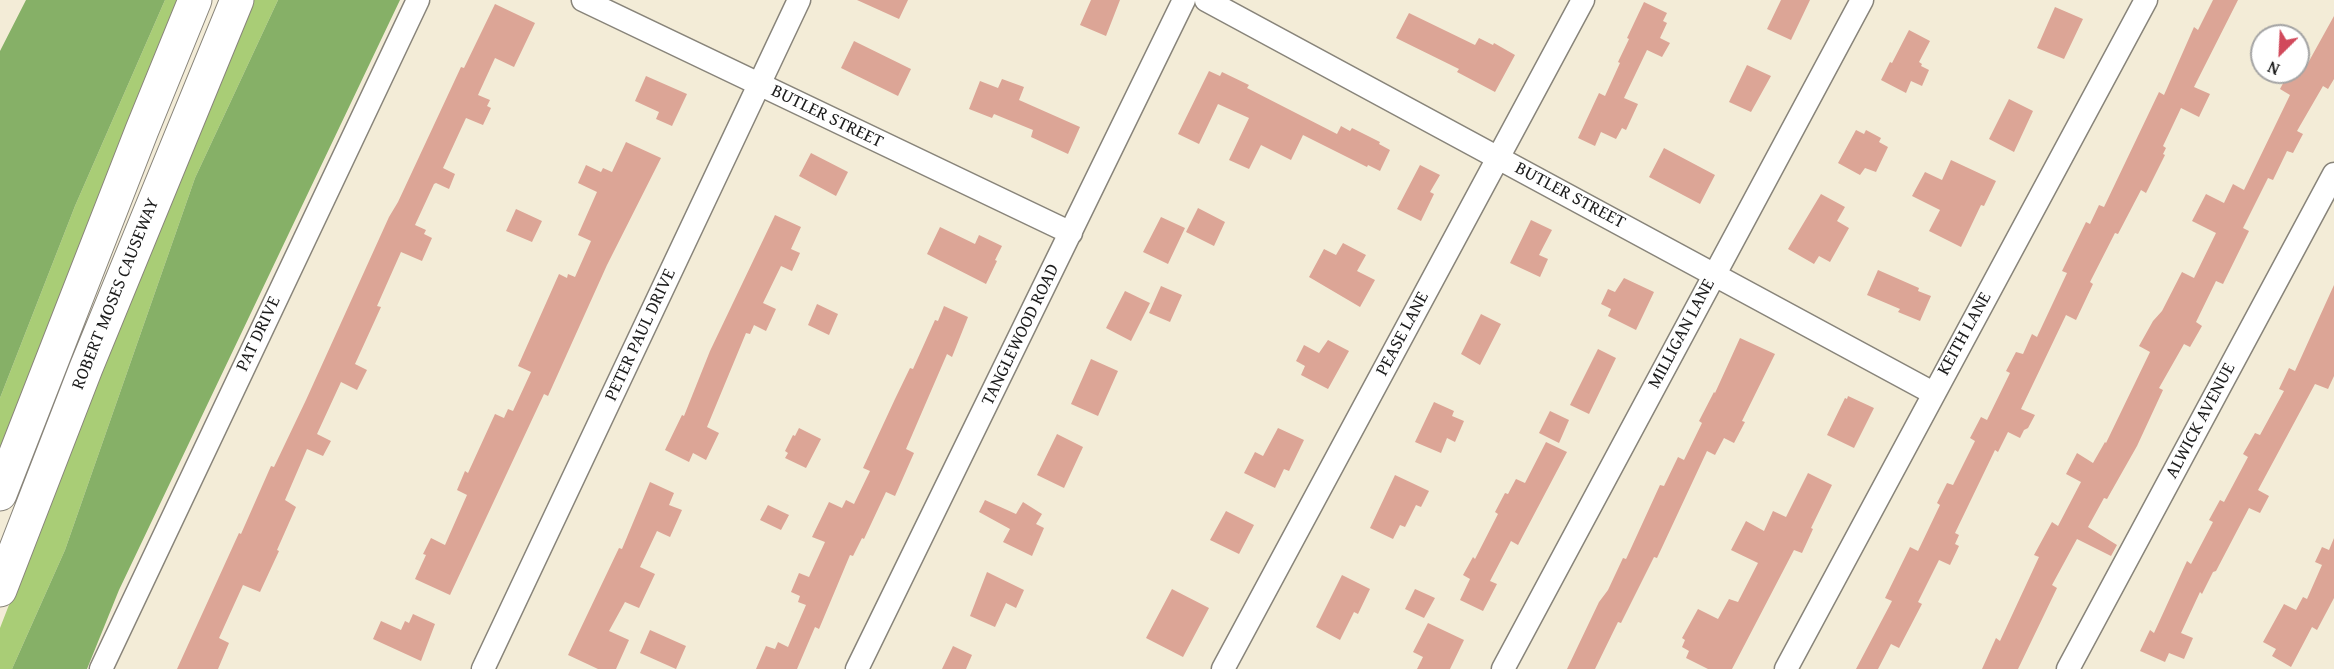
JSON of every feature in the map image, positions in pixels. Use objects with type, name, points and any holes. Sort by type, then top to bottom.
[{"type":"highway","name":"ROBERT MOSES CAUSEWAY","points":[[0,494],[142,129],[195,0]]},
{"type":"highway","name":"ROBERT MOSES CAUSEWAY","points":[[0,590],[86,368],[237,0]]},
{"type":"street","name":"PAT DRIVE","points":[[101,669],[418,0]]},
{"type":"street","name":"BUTLER STREET","points":[[583,0],[1071,233]]},
{"type":"street","name":"PETER PAUL DRIVE","points":[[483,669],[799,0]]},
{"type":"street","name":"TANGLEWOOD ROAD","points":[[857,669],[1184,0]]},
{"type":"street","name":"BUTLER STREET","points":[[1206,0],[1933,393]]},
{"type":"street","name":"PEASE LANE","points":[[1223,669],[1583,0]]},
{"type":"street","name":"MILLIGAN LANE","points":[[1503,669],[1862,0]]},
{"type":"street","name":"KEITH LANE","points":[[1786,669],[2146,0]]},
{"type":"street","name":"ALWICK AVENUE","points":[[2067,669],[2334,174]]},
{"type":"green space","points":[[26,0],[165,0],[75,206],[0,398],[0,51]]},
{"type":"green space","points":[[165,0],[177,0],[0,453],[0,398],[75,206]]},
{"type":"green space","points":[[253,0],[278,0],[195,178],[65,550],[12,669],[0,669],[0,628],[145,255]]},
{"type":"green space","points":[[278,0],[400,0],[119,590],[87,669],[12,669],[65,550],[195,178]]},
{"type":"building","points":[[857,0],[908,0],[899,19]]},
{"type":"building","points":[[1091,0],[1120,0],[1106,36],[1080,25]]},
{"type":"building","points":[[1781,0],[1810,0],[1791,40],[1767,29]]},
{"type":"building","points":[[2213,0],[2238,0],[2194,87],[2210,94],[2199,117],[2181,108],[2163,146],[2166,148],[2163,154],[2165,155],[2146,193],[2141,190],[2118,234],[2115,233],[2090,282],[2093,284],[2076,320],[2066,315],[2021,409],[2035,415],[2020,438],[2008,432],[1998,452],[1995,450],[1955,533],[1959,535],[1955,544],[1959,546],[1950,565],[1939,560],[1918,602],[1922,604],[1899,648],[1891,644],[1878,669],[1856,669],[1892,601],[1885,598],[1910,547],[1918,551],[1940,505],[1937,503],[1947,483],[1953,485],[1975,441],[1970,438],[1981,417],[1987,420],[2010,373],[2006,371],[2016,352],[2023,354],[2032,334],[2037,337],[2067,273],[2062,271],[2086,222],[2090,224],[2099,205],[2104,207],[2159,92],[2164,95],[2194,27],[2198,30]]},
{"type":"building","points":[[1644,2],[1667,13],[1663,21],[1667,23],[1660,38],[1670,43],[1662,57],[1647,50],[1624,98],[1638,104],[1626,130],[1622,128],[1616,139],[1601,132],[1595,146],[1578,138],[1599,93],[1605,96],[1620,63],[1618,62],[1629,39],[1627,38]]},
{"type":"building","points":[[495,4],[535,23],[514,67],[495,58],[478,95],[490,100],[487,106],[491,108],[483,125],[466,118],[443,168],[455,174],[449,189],[434,184],[415,225],[426,230],[424,234],[432,238],[422,261],[401,252],[377,306],[381,307],[355,364],[367,370],[357,390],[341,382],[317,434],[331,441],[323,456],[307,449],[285,500],[296,507],[277,550],[279,551],[260,592],[243,585],[219,638],[229,643],[218,669],[177,669],[271,466],[274,467],[306,400],[389,217],[461,67],[464,68]]},
{"type":"building","points":[[2055,7],[2083,19],[2064,59],[2037,48]]},
{"type":"building","points":[[1409,13],[1475,45],[1479,38],[1493,45],[1494,43],[1515,55],[1495,92],[1457,72],[1459,69],[1396,38]]},
{"type":"building","points":[[2334,16],[2334,79],[2328,89],[2323,86],[2297,131],[2303,134],[2293,153],[2287,151],[2273,180],[2268,178],[2243,228],[2249,231],[2223,284],[2216,281],[2196,322],[2202,326],[2190,347],[2184,344],[2159,388],[2163,390],[2137,446],[2088,527],[2117,545],[2111,556],[2077,539],[2052,585],[2057,588],[2018,669],[1982,669],[1996,638],[2000,641],[2039,557],[2034,555],[2052,522],[2058,526],[2081,482],[2066,474],[2077,453],[2093,463],[2106,443],[2150,352],[2139,346],[2153,321],[2162,311],[2182,272],[2194,278],[2216,233],[2192,221],[2206,194],[2224,203],[2233,184],[2244,190],[2290,95],[2280,89],[2283,84],[2310,84],[2310,59]]},
{"type":"building","points":[[1909,30],[1930,41],[1919,62],[1921,66],[1929,70],[1922,86],[1911,81],[1906,93],[1881,80]]},
{"type":"building","points":[[854,41],[911,69],[898,96],[841,68]]},
{"type":"building","points":[[1747,65],[1771,76],[1751,112],[1729,102]]},
{"type":"building","points":[[1209,71],[1220,76],[1222,72],[1249,85],[1247,88],[1337,134],[1341,126],[1350,131],[1352,128],[1380,142],[1379,144],[1390,150],[1380,171],[1368,165],[1367,167],[1303,135],[1291,160],[1261,145],[1249,169],[1229,160],[1249,118],[1218,104],[1199,144],[1178,134]]},
{"type":"building","points":[[646,76],[687,94],[672,126],[656,119],[659,112],[635,101]]},
{"type":"building","points":[[1002,79],[1024,87],[1019,100],[1080,127],[1068,154],[1031,137],[1033,130],[994,114],[992,118],[969,109],[980,81],[998,88]]},
{"type":"building","points":[[2009,99],[2033,111],[2014,152],[1989,139]]},
{"type":"building","points":[[1856,130],[1864,134],[1866,130],[1881,138],[1879,142],[1888,147],[1876,172],[1865,168],[1860,175],[1838,163]]},
{"type":"building","points":[[626,142],[661,158],[607,265],[548,396],[544,394],[450,595],[415,579],[426,555],[423,554],[431,538],[445,545],[467,495],[457,490],[465,471],[468,473],[495,414],[504,418],[508,409],[513,411],[531,372],[518,366],[559,274],[567,278],[568,274],[575,277],[591,241],[578,235],[597,192],[578,183],[586,165],[601,172],[603,168],[612,172]]},
{"type":"building","points":[[1664,148],[1715,175],[1700,204],[1649,177]]},
{"type":"building","points":[[811,153],[848,172],[836,196],[799,176]]},
{"type":"building","points":[[1951,160],[1996,181],[1984,206],[1981,205],[1961,247],[1929,231],[1940,210],[1912,196],[1925,172],[1942,180]]},
{"type":"building","points":[[1420,165],[1440,175],[1430,192],[1434,194],[1421,221],[1397,209]]},
{"type":"building","points":[[1821,194],[1845,207],[1837,221],[1849,228],[1830,262],[1819,256],[1814,264],[1788,249]]},
{"type":"building","points":[[1198,208],[1225,222],[1214,246],[1186,232]]},
{"type":"building","points":[[516,209],[542,221],[532,242],[506,231]]},
{"type":"building","points":[[775,215],[801,227],[791,249],[800,253],[792,271],[781,266],[763,303],[776,309],[766,331],[754,325],[750,334],[746,333],[707,427],[719,433],[706,460],[693,453],[689,462],[665,450],[682,415],[684,416],[710,351]]},
{"type":"building","points":[[1161,217],[1185,228],[1168,264],[1143,252]]},
{"type":"building","points":[[1531,220],[1552,230],[1539,255],[1548,259],[1540,277],[1510,263]]},
{"type":"building","points":[[940,227],[975,244],[979,235],[1002,246],[986,284],[927,254]]},
{"type":"building","points":[[1343,243],[1366,255],[1357,271],[1375,280],[1360,307],[1309,277],[1324,249],[1336,255]]},
{"type":"building","points":[[1878,270],[1919,288],[1918,291],[1931,296],[1920,321],[1898,312],[1900,309],[1867,295]]},
{"type":"building","points":[[1624,278],[1654,292],[1636,330],[1608,316],[1611,309],[1601,304],[1608,289],[1615,292]]},
{"type":"building","points":[[2334,285],[2334,376],[2328,389],[2315,384],[2258,490],[2269,496],[2260,513],[2249,508],[2216,571],[2213,572],[2202,594],[2200,592],[2181,633],[2193,638],[2184,659],[2169,653],[2165,662],[2140,651],[2150,630],[2154,633],[2187,561],[2191,564],[2213,522],[2209,520],[2220,500],[2224,502],[2248,457],[2243,454],[2255,433],[2260,435],[2284,391],[2279,389],[2289,368],[2295,371]]},
{"type":"building","points":[[1161,286],[1182,295],[1170,322],[1149,313]]},
{"type":"building","points":[[1125,291],[1150,303],[1131,341],[1106,328]]},
{"type":"building","points":[[817,304],[838,314],[829,335],[808,325]]},
{"type":"building","points":[[944,306],[968,317],[952,357],[947,354],[906,449],[914,453],[895,496],[886,492],[864,539],[862,538],[853,556],[850,555],[819,629],[815,627],[797,669],[756,669],[766,646],[775,649],[778,642],[788,647],[806,605],[798,602],[800,596],[791,592],[799,573],[809,577],[825,542],[812,537],[829,502],[842,508],[846,500],[854,504],[870,471],[863,468],[910,368],[913,369],[935,320],[938,321]]},
{"type":"building","points":[[1481,314],[1501,324],[1480,365],[1461,354]]},
{"type":"building","points":[[1740,338],[1775,354],[1742,421],[1745,422],[1734,443],[1724,438],[1715,455],[1707,451],[1657,558],[1654,557],[1595,669],[1567,669],[1599,602],[1608,590],[1623,558],[1626,559],[1660,485],[1664,486],[1678,457],[1684,460],[1702,423],[1699,421],[1715,393]]},
{"type":"building","points":[[1328,340],[1349,351],[1328,389],[1301,375],[1305,366],[1296,361],[1304,345],[1319,353]]},
{"type":"building","points":[[1598,349],[1616,358],[1589,414],[1570,405]]},
{"type":"building","points":[[1091,359],[1118,371],[1098,416],[1071,404]]},
{"type":"building","points":[[1848,396],[1874,408],[1854,448],[1827,435]]},
{"type":"building","points":[[1434,402],[1454,411],[1452,416],[1464,421],[1455,442],[1447,438],[1441,453],[1415,442]]},
{"type":"building","points":[[1550,411],[1569,420],[1559,443],[1539,433]]},
{"type":"building","points":[[799,428],[821,439],[806,468],[785,458],[788,453],[785,451]]},
{"type":"building","points":[[1278,428],[1304,440],[1289,471],[1284,469],[1275,488],[1244,473],[1255,452],[1263,456]]},
{"type":"building","points":[[1057,434],[1083,447],[1064,488],[1037,475]]},
{"type":"building","points":[[1546,442],[1567,452],[1518,545],[1511,541],[1490,581],[1497,584],[1483,611],[1460,600],[1470,579],[1463,575],[1473,557],[1475,559],[1498,514],[1495,512],[1505,493],[1508,494],[1516,479],[1525,483]]},
{"type":"building","points":[[1808,473],[1832,485],[1811,528],[1813,529],[1802,553],[1794,550],[1732,669],[1708,669],[1686,658],[1689,651],[1682,647],[1685,640],[1682,638],[1698,609],[1718,619],[1729,599],[1738,602],[1758,563],[1731,550],[1746,521],[1764,531],[1773,511],[1786,517]]},
{"type":"building","points":[[1395,475],[1429,491],[1421,507],[1416,505],[1405,527],[1400,525],[1393,539],[1370,528]]},
{"type":"building","points":[[650,482],[674,493],[669,505],[682,510],[670,537],[657,531],[640,567],[655,574],[639,608],[625,602],[609,631],[629,640],[616,669],[598,669],[568,655],[619,548],[622,549]]},
{"type":"building","points":[[985,500],[1016,514],[1023,502],[1042,514],[1036,524],[1044,528],[1032,556],[1003,542],[1010,529],[979,512]]},
{"type":"building","points":[[768,505],[789,515],[781,530],[760,520]]},
{"type":"building","points":[[1226,511],[1254,525],[1239,554],[1210,540]]},
{"type":"building","points":[[2334,538],[2334,598],[2317,630],[2312,627],[2291,667],[2272,656],[2276,649],[2263,642],[2284,604],[2296,610],[2303,597],[2307,599],[2322,565],[2315,562],[2322,547],[2329,550]]},
{"type":"building","points":[[987,572],[1024,590],[1016,608],[1006,603],[995,627],[970,616]]},
{"type":"building","points":[[1342,575],[1370,589],[1358,614],[1354,612],[1340,640],[1316,627]]},
{"type":"building","points":[[1172,589],[1209,608],[1183,657],[1146,638]]},
{"type":"building","points":[[1415,589],[1435,598],[1424,618],[1405,609]]},
{"type":"building","points":[[413,614],[435,624],[421,661],[373,639],[381,621],[401,630],[405,621],[409,623]]},
{"type":"building","points":[[1428,623],[1464,640],[1450,669],[1417,669],[1423,657],[1413,652]]},
{"type":"building","points":[[650,630],[686,646],[676,669],[640,653]]},
{"type":"building","points":[[953,646],[972,655],[966,669],[942,669]]}]
